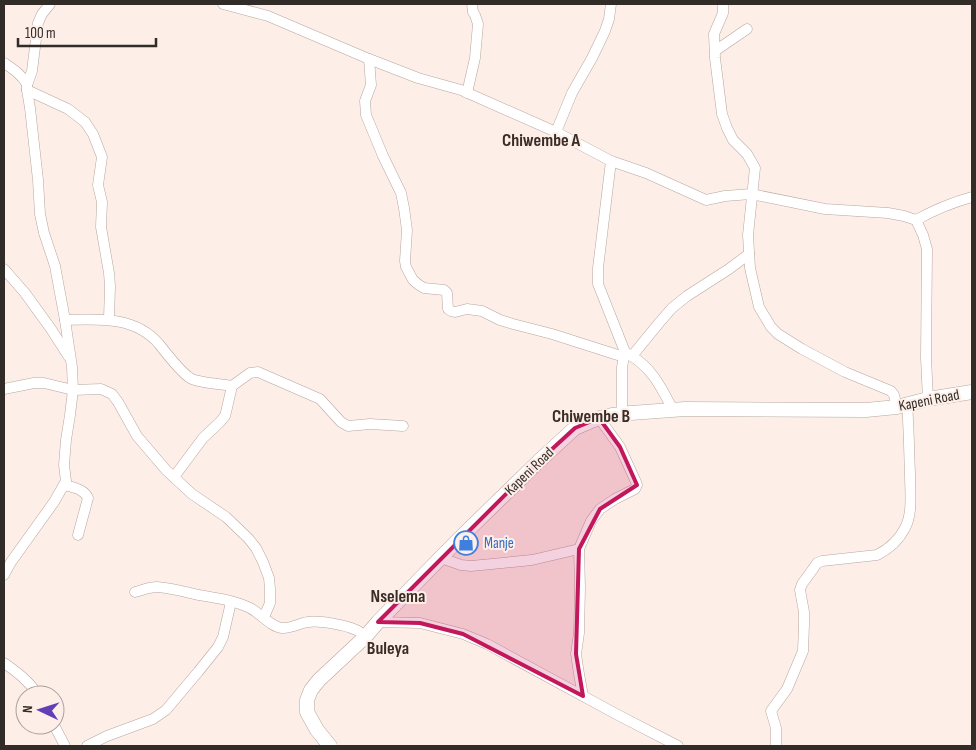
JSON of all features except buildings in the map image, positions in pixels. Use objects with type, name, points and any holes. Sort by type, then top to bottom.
[{"type":"main road","name":"Kapeni Road","points":[[330,746],[317,730],[307,712],[307,700],[311,690],[441,558],[575,428],[599,418],[622,414],[685,409],[866,410],[902,406],[928,399],[972,392]]},
{"type":"street","points":[[27,87],[32,71],[38,23],[50,4]]},
{"type":"street","points":[[223,4],[268,16],[418,78],[461,90],[556,132],[611,161],[646,173],[706,200],[751,194],[825,209],[888,214],[916,220],[927,249],[926,358],[928,399]]},
{"type":"street","points":[[467,93],[475,58],[478,24],[472,4]]},
{"type":"street","points":[[556,132],[572,93],[605,31],[611,4]]},
{"type":"street","points":[[724,4],[723,13],[714,34],[722,114],[733,140],[746,154],[755,168],[748,235],[750,268],[759,306],[771,327],[778,334],[845,372],[891,391],[902,406],[910,437],[909,518],[897,540],[877,555],[820,562],[802,584],[800,590],[804,612],[802,651],[787,689],[771,711],[776,728],[776,746]]},
{"type":"street","points":[[715,51],[747,29]]},
{"type":"street","points":[[369,58],[371,85],[365,102],[366,114],[382,156],[401,193],[407,230],[405,261],[413,280],[424,288],[444,290],[447,293],[448,309],[451,311],[467,309],[482,311],[513,324],[627,355],[641,362],[656,378],[673,410]]},
{"type":"street","points":[[4,63],[22,76],[27,84],[40,214],[55,266],[72,367],[73,390],[66,440],[65,484],[4,575]]},
{"type":"street","points":[[27,87],[68,109],[85,122],[93,134],[99,149],[102,161],[98,185],[102,202],[101,226],[110,280],[109,319]]},
{"type":"street","points":[[611,161],[598,268],[598,284],[627,355]]},
{"type":"street","points":[[916,220],[936,209],[972,197]]},
{"type":"street","points":[[622,414],[622,367],[627,355],[672,308],[749,254]]},
{"type":"street","points":[[4,269],[25,293],[51,329],[70,359],[72,367]]},
{"type":"street","points":[[65,320],[109,319],[127,323],[143,330],[157,341],[191,379],[232,386]]},
{"type":"street","points":[[174,476],[203,438],[225,416],[232,386],[250,373],[258,372],[320,399],[341,422],[348,426],[370,424],[403,426]]},
{"type":"street","points":[[4,389],[44,383],[73,390],[101,390],[112,394],[137,436],[174,476],[192,494],[226,517],[256,548],[269,578],[270,603],[264,617]]},
{"type":"street","points":[[583,696],[576,654],[579,633],[580,549],[591,521],[600,510],[615,499],[635,489],[636,485],[620,447],[599,418]]},
{"type":"street","points":[[65,484],[86,493],[88,498],[78,536]]},
{"type":"street","points":[[441,558],[471,566],[532,560],[580,549]]},
{"type":"street","points":[[135,592],[158,587],[231,602],[251,609],[270,623],[281,628],[307,622],[320,622],[357,630],[365,637]]},
{"type":"street","points":[[87,746],[107,736],[153,719],[166,710],[218,647],[223,637],[231,602]]},
{"type":"street","points":[[378,622],[420,622],[463,634],[487,644],[678,746]]},
{"type":"street","points":[[4,663],[31,685]]},
{"type":"highlighted area","points":[[599,418],[620,447],[637,485],[600,509],[579,549],[576,654],[583,696],[463,634],[420,623],[378,622],[539,461],[575,428]]},
{"type":"place","name":"Manje","points":[[466,543]]},
{"type":"district","name":"Chiwembe A","points":[[541,140]]},
{"type":"district","name":"Chiwembe B","points":[[591,416]]},
{"type":"district","name":"Nselema","points":[[398,596]]},
{"type":"district","name":"Buleya","points":[[388,648]]}]
